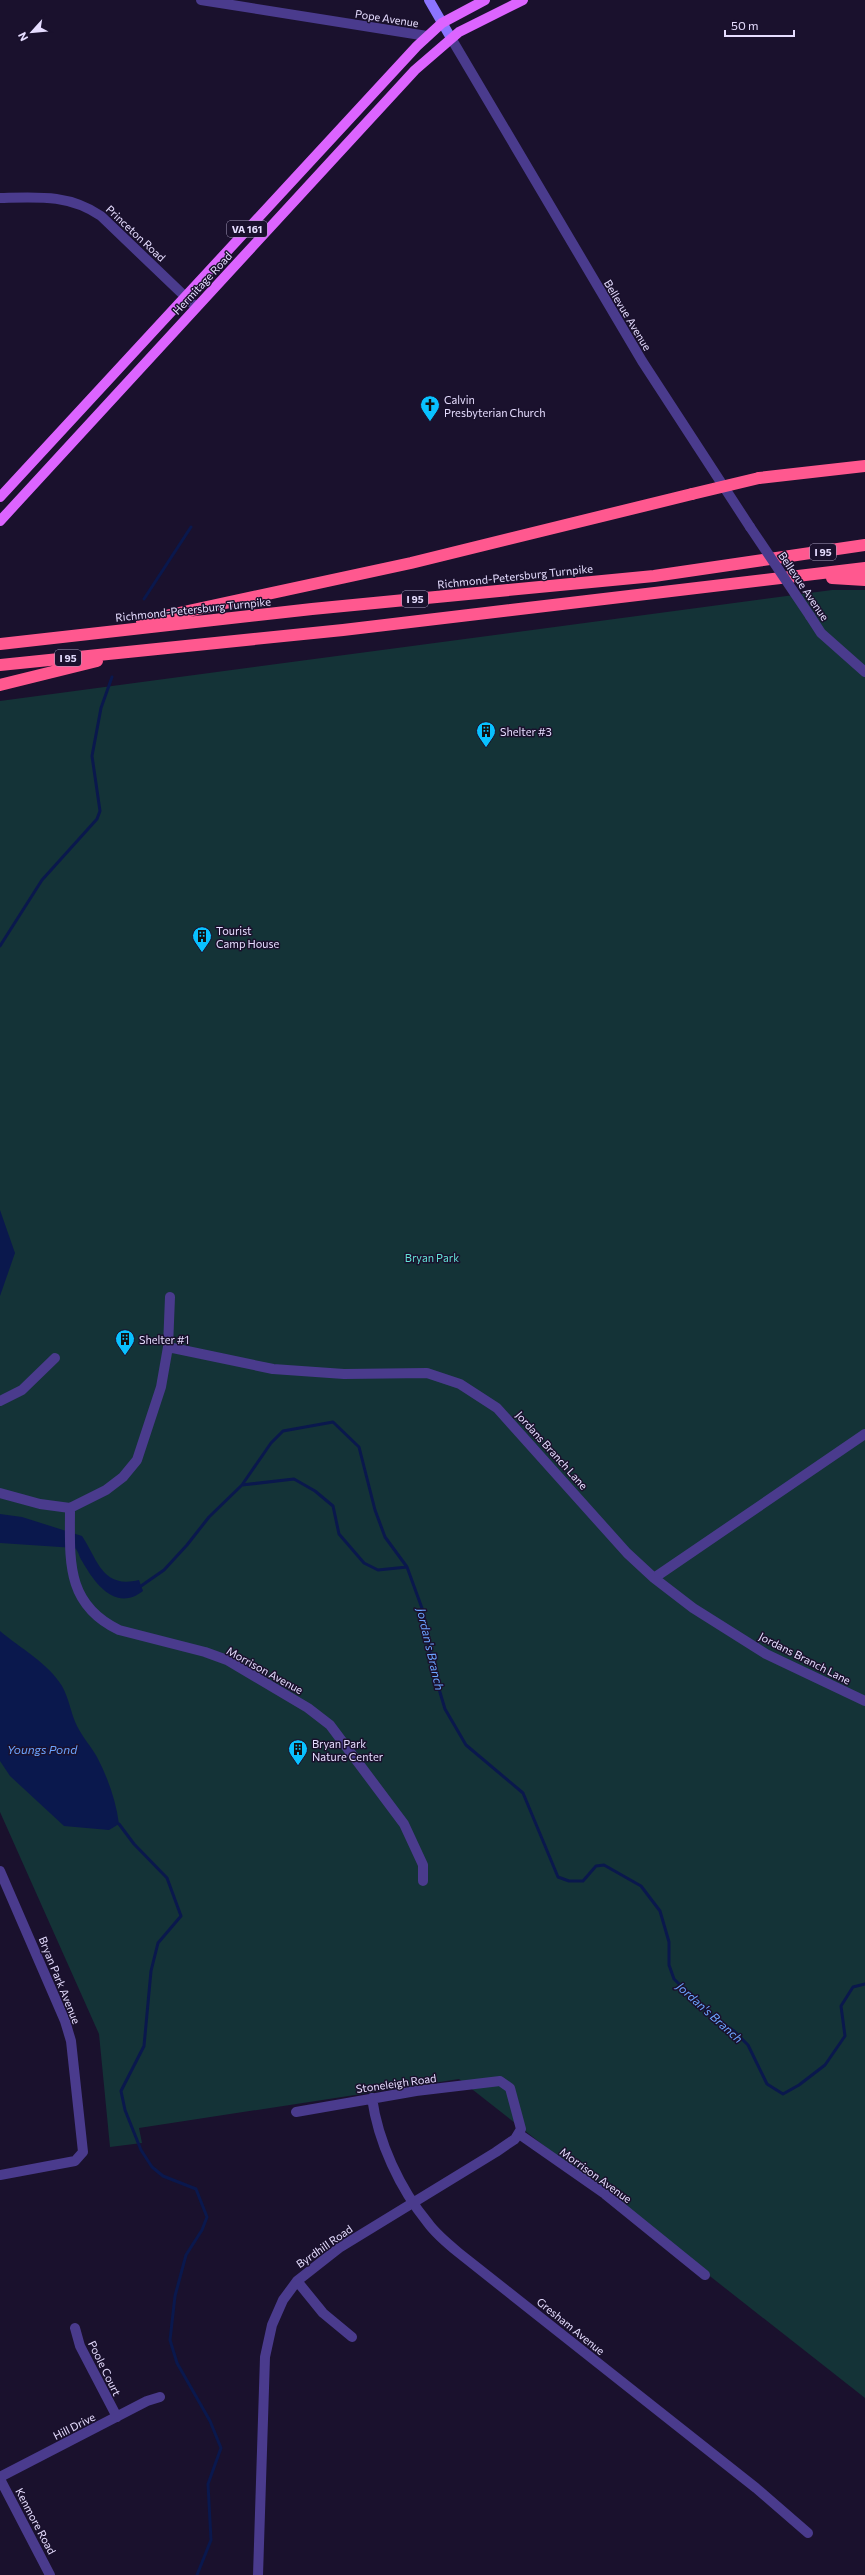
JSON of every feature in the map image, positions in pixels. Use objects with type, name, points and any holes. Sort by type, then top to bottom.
[{"type":"highway","points":[[72,636],[412,563],[759,478],[865,466]]},
{"type":"highway","name":"Richmond-Petersburg Turnpike","points":[[0,644],[312,609],[654,576],[865,545]]},
{"type":"highway","name":"I 95","points":[[0,664],[343,630],[865,568]]},
{"type":"highway","points":[[805,576],[865,580]]},
{"type":"highway","points":[[0,686],[136,651]]},
{"type":"main road","name":"Hermitage Road","points":[[0,497],[427,36],[442,23],[485,0]]},
{"type":"main road","name":"Hermitage Road","points":[[0,521],[415,70],[451,38],[523,0]]},
{"type":"street","name":"Pope Avenue","points":[[201,0],[427,36]]},
{"type":"street","name":"Bellevue Avenue","points":[[429,0],[642,361],[821,633],[865,672]]},
{"type":"street","name":"Princeton Road","points":[[0,198],[65,199],[89,207],[101,216],[196,307]]},
{"type":"street","points":[[0,1493],[40,1504],[70,1508],[106,1490],[123,1477],[137,1460],[161,1387],[168,1347],[170,1297]]},
{"type":"street","name":"Jordans Branch Lane","points":[[168,1347],[273,1369],[344,1374],[427,1373],[460,1384],[497,1408],[627,1553],[654,1578],[693,1608],[766,1654],[865,1701]]},
{"type":"street","points":[[0,1401],[22,1390],[55,1358]]},
{"type":"street","points":[[654,1578],[865,1434]]},
{"type":"street","name":"Morrison Avenue","points":[[70,1508],[69,1551],[74,1580],[89,1610],[101,1620],[119,1630],[227,1660],[308,1708],[330,1725],[404,1824],[424,1864],[423,1881]]},
{"type":"street","name":"Bryan Park Avenue","points":[[0,1871],[65,2021],[71,2041],[83,2152],[75,2160],[0,2175]]},
{"type":"street","name":"Stoneleigh Road","points":[[296,2112],[372,2098],[500,2081],[510,2088],[521,2129],[519,2134]]},
{"type":"street","name":"Gresham Avenue","points":[[372,2098],[380,2131],[396,2171],[412,2203],[428,2225],[459,2253],[756,2488],[808,2533]]},
{"type":"street","name":"Morrison Avenue","points":[[519,2134],[605,2194],[705,2275]]},
{"type":"street","name":"Byrdhill Road","points":[[258,2575],[266,2352],[272,2325],[279,2307],[297,2281],[330,2254],[496,2152],[515,2139],[519,2134]]},
{"type":"street","points":[[297,2281],[323,2313],[352,2337]]},
{"type":"street","name":"Poole Court","points":[[75,2328],[80,2346],[117,2417]]},
{"type":"street","name":"Hill Drive","points":[[0,2478],[117,2417],[160,2397]]},
{"type":"street","name":"Kenmore Road","points":[[0,2478],[50,2575]]},
{"type":"green space","name":"Bryan Park","points":[[832,590],[865,590],[865,2398],[459,2079],[139,2128],[142,2143],[110,2147],[99,2034],[0,1812],[0,701]]},
{"type":"water","points":[[0,1210],[15,1253],[0,1296]]},
{"type":"water","points":[[0,1514],[22,1517],[82,1536],[97,1563],[109,1576],[117,1580],[127,1582],[139,1580],[143,1591],[133,1597],[124,1598],[115,1597],[107,1592],[87,1570],[75,1548],[0,1543]]},
{"type":"water","name":"Youngs Pond","points":[[0,1631],[42,1663],[62,1686],[77,1726],[97,1757],[111,1790],[119,1824],[109,1830],[64,1826],[10,1776],[0,1761]]},
{"type":"waterway","points":[[144,599],[191,527]]},
{"type":"waterway","points":[[0,946],[42,880],[97,819],[100,811],[92,756],[101,708],[112,677]]},
{"type":"waterway","name":"Jordan's Branch","points":[[141,1586],[164,1570],[187,1545],[209,1517],[242,1485],[271,1443],[283,1431],[333,1422],[359,1447],[375,1510],[385,1537],[407,1567],[423,1611],[433,1669],[445,1709],[466,1745],[523,1793],[558,1877],[569,1881],[583,1881],[596,1866],[604,1865],[641,1886],[660,1911],[669,1942],[669,1965],[674,1979],[714,2018],[734,2031],[748,2045],[767,2084],[783,2094],[799,2085],[825,2065],[845,2036],[841,2006],[853,1987],[865,1984]]},
{"type":"waterway","points":[[242,1485],[294,1479],[315,1491],[333,1506],[339,1534],[364,1563],[378,1570],[407,1567]]},
{"type":"waterway","points":[[119,1824],[134,1844],[167,1878],[181,1916],[158,1943],[151,1971],[144,2046],[121,2091],[125,2110],[141,2150],[152,2167],[163,2176],[196,2189],[207,2217],[202,2230],[186,2255],[175,2296],[170,2340],[177,2363],[210,2421],[221,2448],[208,2484],[211,2540],[197,2575]]},
{"type":"place","name":"Calvin Presbyterian Church","points":[[430,422]]},
{"type":"place","name":"Shelter #3","points":[[486,748]]},
{"type":"place","name":"Tourist Camp House","points":[[202,953]]},
{"type":"place","name":"Shelter #1","points":[[125,1356]]},
{"type":"place","name":"Bryan Park Nature Center","points":[[298,1766]]}]
